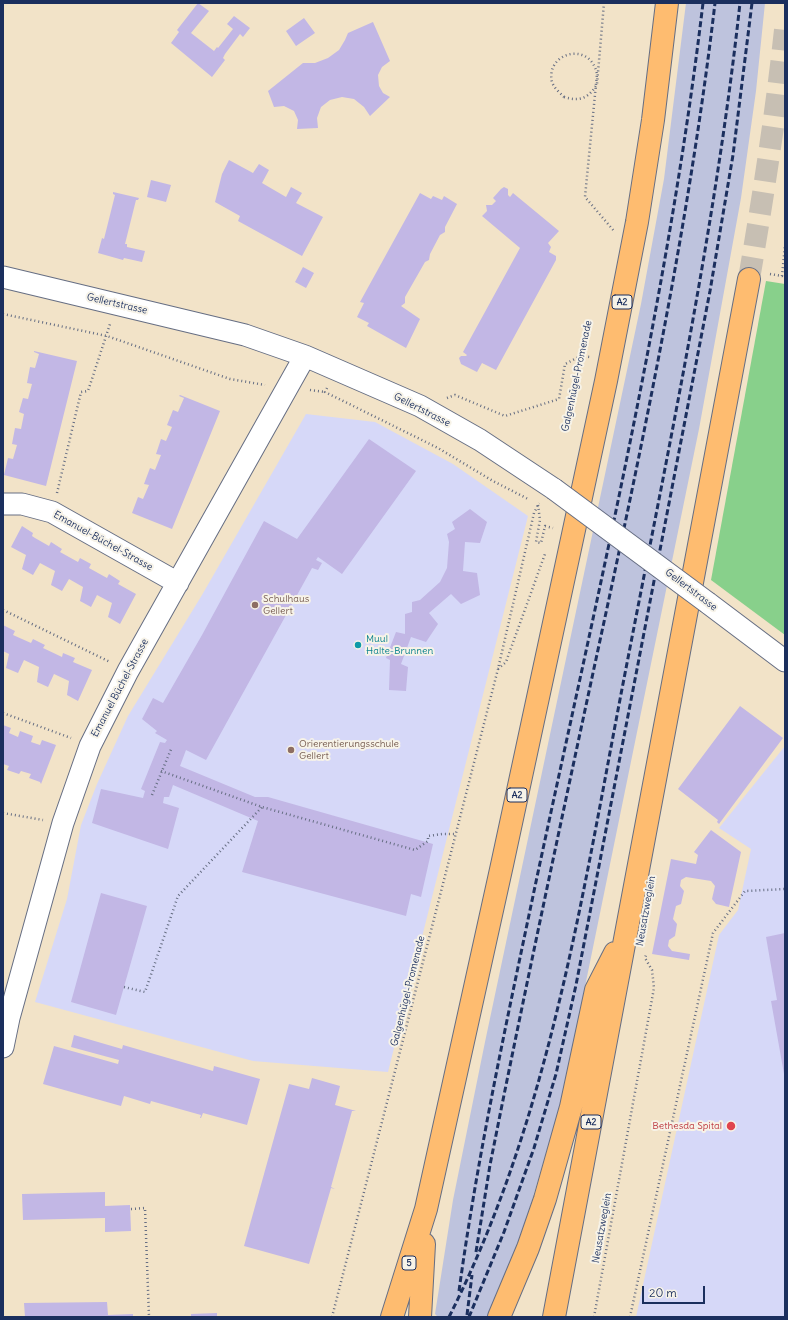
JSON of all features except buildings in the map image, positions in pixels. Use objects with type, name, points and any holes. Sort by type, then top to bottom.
[{"type":"highway","points":[[654,3],[654,120]]},
{"type":"highway","name":"A2","points":[[420,1317],[426,1209],[606,381],[637,222],[654,120],[667,3]]},
{"type":"highway","name":"A2","points":[[554,1317],[749,279]]},
{"type":"highway","points":[[499,1317],[528,1248],[545,1199],[570,1107],[596,990],[628,927]]},
{"type":"highway","name":"5","points":[[392,1317],[426,1209]]},
{"type":"street","name":"Gellertstrasse","points":[[3,277],[245,335],[305,356],[420,406],[480,440],[552,487],[785,660]]},
{"type":"street","name":"Emanuel Büchel-Strasse","points":[[3,1047],[6,1018],[63,823],[90,746],[128,671],[305,356]]},
{"type":"street","name":"Emanuel-Büchel-Strasse","points":[[3,504],[22,504],[52,512],[178,583]]},
{"type":"path","points":[[604,3],[597,84],[592,93],[587,96],[572,99],[564,97],[552,83],[554,65],[560,58],[568,54],[578,53],[586,56],[592,61],[596,68],[597,74],[585,197],[614,231],[613,238]]},
{"type":"path","points":[[770,274],[782,276],[785,245]]},
{"type":"path","points":[[52,512],[81,392],[88,391],[107,336],[116,304]]},
{"type":"path","points":[[3,314],[107,336],[230,379],[266,385],[268,380]]},
{"type":"path","name":"Galgenhügel-Promenade","points":[[420,406],[455,395],[505,416],[559,399],[565,364],[581,356],[590,357],[592,350]]},
{"type":"path","points":[[288,387],[325,392]]},
{"type":"path","name":"Galgenhügel-Promenade","points":[[332,1317],[498,669],[534,513],[538,504],[552,487]]},
{"type":"path","points":[[538,504],[540,520],[536,542],[541,543],[545,526],[552,528]]},
{"type":"path","points":[[551,535],[554,520]]},
{"type":"path","name":"Galgenhügel-Promenade","points":[[498,669],[506,662],[547,549]]},
{"type":"path","points":[[3,610],[128,671]]},
{"type":"path","points":[[3,713],[90,746]]},
{"type":"path","points":[[152,794],[172,747]]},
{"type":"path","points":[[161,771],[262,807],[415,850],[428,841],[428,836],[456,834]]},
{"type":"path","points":[[124,987],[145,992],[178,896],[262,807]]},
{"type":"path","points":[[3,812],[63,823]]},
{"type":"path","points":[[630,1317],[713,933],[745,891],[785,889]]},
{"type":"path","name":"Neusatzweglein","points":[[594,1317],[654,988],[652,970],[645,958],[647,950]]},
{"type":"path","points":[[131,1209],[145,1208],[149,1317]]},
{"type":"shaded area","points":[[686,3],[765,3],[756,91],[741,198],[699,429],[562,1099],[522,1234],[490,1317],[438,1317],[435,1314],[453,1200],[641,304],[664,179]]},
{"type":"shaded area","name":"Orierentierungsschule Gellert","points":[[306,414],[375,422],[453,464],[528,516],[388,1072],[253,1061],[35,1002],[67,899],[81,825],[97,784],[128,716],[202,595]]},
{"type":"shaded area","name":"Bethesda Spital","points":[[785,746],[785,1317],[636,1317],[719,935],[738,910],[751,849],[719,828]]},
{"type":"green space","points":[[766,281],[785,284],[785,635],[711,580]]},
{"type":"tunnel","points":[[749,279],[778,93],[785,30]]},
{"type":"railway","points":[[459,1291],[484,1135],[537,877],[608,551],[651,333],[671,223],[703,3]]},
{"type":"railway","points":[[476,1252],[490,1165],[504,1095],[654,382],[682,231],[715,3]]},
{"type":"railway","points":[[449,1317],[485,1239],[515,1159],[540,1077],[561,994],[596,826],[691,332],[718,168],[740,3]]},
{"type":"railway","points":[[469,1317],[504,1232],[534,1148],[556,1074],[576,985],[710,291],[733,155],[752,3]]},
{"type":"railway","points":[[467,1315],[472,1275]]},
{"type":"place","name":"Schulhaus Gellert","points":[[255,605]]},
{"type":"place","name":"Muul Halte-Brunnen","points":[[358,645]]},
{"type":"place","name":"Orierentierungsschule Gellert","points":[[291,750]]},
{"type":"place","name":"Bethesda Spital","points":[[731,1126]]}]
